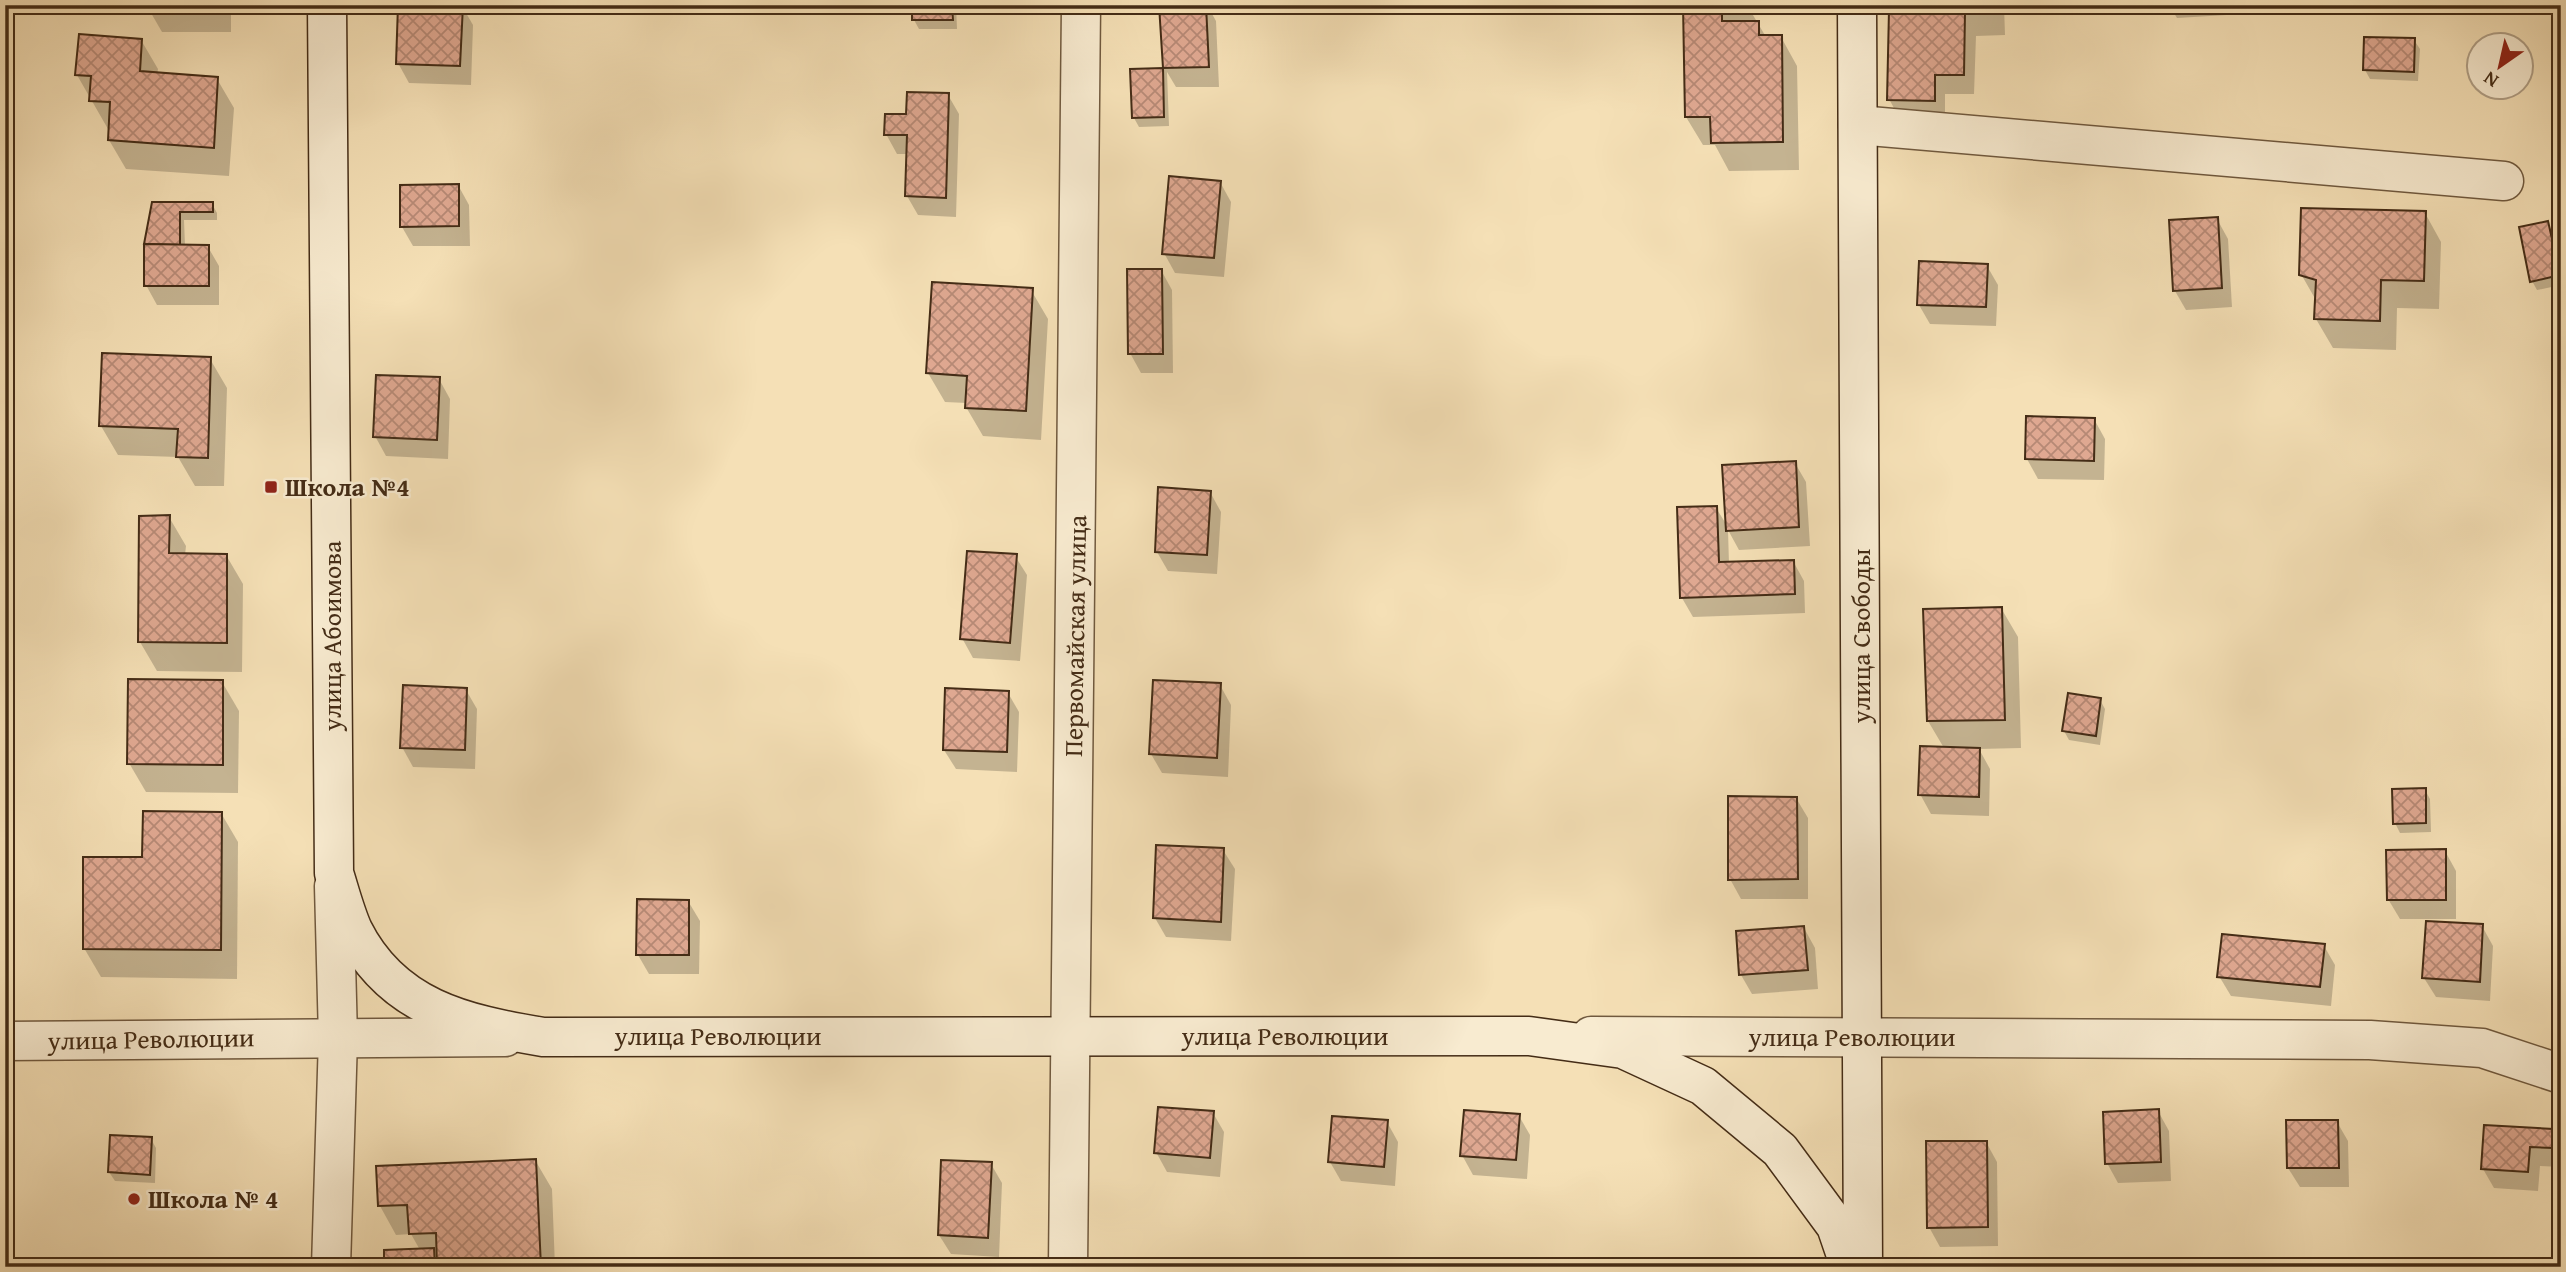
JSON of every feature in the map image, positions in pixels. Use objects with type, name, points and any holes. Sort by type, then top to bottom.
[{"type":"street","name":"улица Абоимова","points":[[327,5],[334,873],[338,1038],[331,1267]]},
{"type":"street","name":"Первомайская улица","points":[[1069,1267],[1081,5]]},
{"type":"street","name":"улица Свободы","points":[[1857,5],[1863,1267]]},
{"type":"street","points":[[1858,125],[2504,181]]},
{"type":"street","points":[[334,873],[353,930],[381,973],[428,1007],[481,1027],[542,1037]]},
{"type":"street","name":"улица Революции","points":[[5,1041],[1071,1036],[2370,1040],[2482,1048],[2561,1074]]},
{"type":"street","points":[[1529,1036],[1623,1049],[1703,1086],[1780,1150],[1836,1226],[1850,1267]]},
{"type":"building","points":[[149,5],[221,5],[221,13],[149,13]]},
{"type":"building","points":[[398,5],[463,5],[460,66],[396,64]]},
{"type":"building","points":[[912,5],[952,5],[953,20],[912,20]]},
{"type":"building","points":[[1159,5],[1206,5],[1209,67],[1163,68]]},
{"type":"building","points":[[1683,5],[1722,5],[1722,21],[1759,21],[1759,35],[1782,35],[1783,142],[1711,143],[1710,117],[1685,117]]},
{"type":"building","points":[[1942,5],[1989,5],[1990,7],[1942,8]]},
{"type":"building","points":[[1889,10],[1965,12],[1964,75],[1935,75],[1935,101],[1887,100]]},
{"type":"building","points":[[79,34],[142,39],[140,71],[218,77],[214,148],[108,140],[110,102],[89,101],[91,76],[75,75]]},
{"type":"building","points":[[2364,37],[2415,38],[2414,72],[2363,70]]},
{"type":"building","points":[[1163,68],[1164,117],[1132,118],[1130,69]]},
{"type":"building","points":[[907,92],[949,93],[946,198],[905,196],[907,135],[884,135],[885,114],[906,114]]},
{"type":"building","points":[[1169,176],[1221,181],[1214,258],[1162,254]]},
{"type":"building","points":[[459,184],[459,226],[400,227],[400,185]]},
{"type":"building","points":[[152,202],[213,202],[213,212],[180,212],[180,245],[144,244]]},
{"type":"building","points":[[2301,208],[2426,211],[2424,281],[2381,280],[2380,321],[2314,319],[2316,280],[2299,275]]},
{"type":"building","points":[[2218,217],[2222,288],[2173,291],[2169,220]]},
{"type":"building","points":[[2548,221],[2560,275],[2530,282],[2519,227]]},
{"type":"building","points":[[144,244],[209,245],[209,286],[144,286]]},
{"type":"building","points":[[1919,261],[1988,264],[1986,307],[1917,305]]},
{"type":"building","points":[[1127,269],[1162,269],[1163,354],[1128,354]]},
{"type":"building","points":[[932,282],[1033,288],[1026,411],[965,408],[967,376],[926,373]]},
{"type":"building","points":[[102,353],[211,357],[208,458],[176,457],[178,429],[99,426]]},
{"type":"building","points":[[376,375],[440,377],[437,440],[373,437]]},
{"type":"building","points":[[2026,416],[2095,418],[2094,461],[2025,459]]},
{"type":"building","points":[[1796,461],[1799,527],[1726,531],[1722,465]]},
{"type":"building","points":[[1158,487],[1211,491],[1207,555],[1155,552]]},
{"type":"building","points":[[1717,506],[1719,562],[1794,560],[1795,594],[1680,598],[1677,507]]},
{"type":"building","points":[[170,515],[169,553],[227,554],[227,643],[138,642],[139,516]]},
{"type":"building","points":[[967,551],[1017,554],[1010,643],[960,639]]},
{"type":"building","points":[[2002,607],[2005,720],[1927,721],[1923,609]]},
{"type":"building","points":[[128,679],[223,680],[223,765],[127,764]]},
{"type":"building","points":[[1153,680],[1221,683],[1217,758],[1149,754]]},
{"type":"building","points":[[403,685],[467,688],[465,750],[400,748]]},
{"type":"building","points":[[945,688],[1009,691],[1007,752],[943,750]]},
{"type":"building","points":[[2068,693],[2101,698],[2096,736],[2062,731]]},
{"type":"building","points":[[1920,746],[1980,748],[1979,797],[1918,795]]},
{"type":"building","points":[[2426,788],[2426,823],[2393,824],[2392,789]]},
{"type":"building","points":[[1728,796],[1797,797],[1798,879],[1728,880]]},
{"type":"building","points":[[143,811],[222,812],[221,950],[83,949],[83,857],[142,857]]},
{"type":"building","points":[[1156,845],[1224,848],[1221,922],[1153,918]]},
{"type":"building","points":[[2446,849],[2446,900],[2387,900],[2386,850]]},
{"type":"building","points":[[637,899],[689,900],[689,955],[636,955]]},
{"type":"building","points":[[2426,921],[2483,924],[2480,982],[2422,978]]},
{"type":"building","points":[[1804,926],[1808,970],[1739,975],[1736,931]]},
{"type":"building","points":[[2222,934],[2325,944],[2320,987],[2217,977]]},
{"type":"building","points":[[1158,1107],[1214,1111],[1210,1158],[1154,1153]]},
{"type":"building","points":[[2159,1109],[2161,1162],[2105,1164],[2103,1112]]},
{"type":"building","points":[[1464,1110],[1520,1114],[1516,1160],[1460,1156]]},
{"type":"building","points":[[1332,1116],[1388,1120],[1384,1167],[1328,1162]]},
{"type":"building","points":[[2286,1120],[2338,1120],[2339,1168],[2287,1168]]},
{"type":"building","points":[[2484,1125],[2553,1129],[2552,1148],[2530,1147],[2528,1172],[2481,1169]]},
{"type":"building","points":[[110,1135],[152,1137],[150,1175],[108,1172]]},
{"type":"building","points":[[1926,1141],[1987,1141],[1988,1227],[1927,1228]]},
{"type":"building","points":[[536,1159],[541,1267],[437,1267],[436,1233],[409,1234],[407,1205],[378,1206],[376,1166]]},
{"type":"building","points":[[941,1160],[992,1162],[988,1238],[938,1235]]},
{"type":"building","points":[[434,1248],[435,1267],[384,1267],[384,1250]]},
{"type":"place","name":"Школа №4","points":[[271,487]]},
{"type":"place","name":"Школа № 4","points":[[134,1199]]}]
